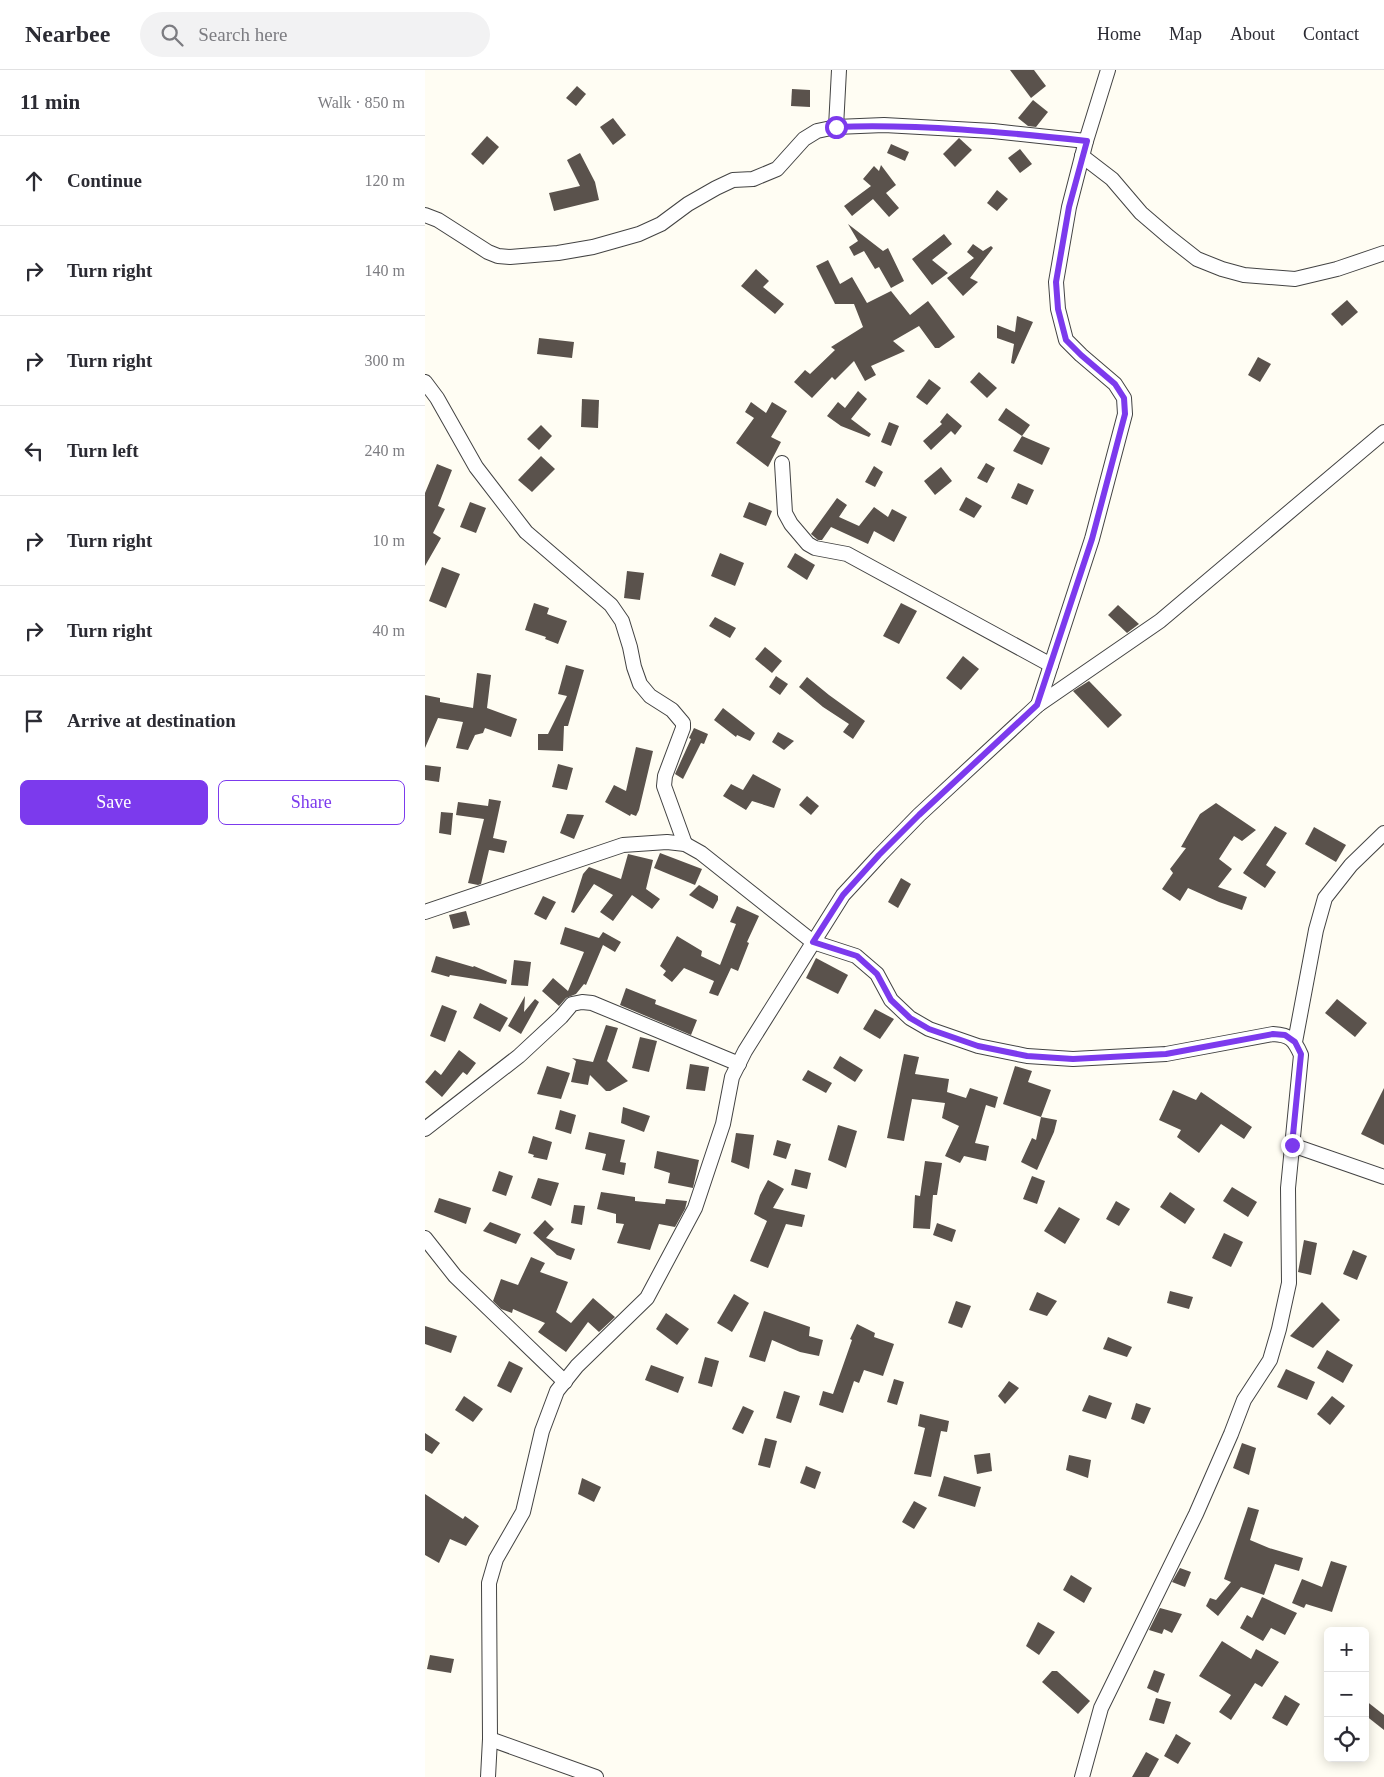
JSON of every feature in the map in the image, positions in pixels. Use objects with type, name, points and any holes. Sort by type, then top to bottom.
[{"type":"street","points":[[836,127],[839,70]]},
{"type":"street","points":[[1037,705],[1092,539],[1125,414],[1124,398],[1115,384],[1066,340],[1058,309],[1056,282],[1069,207],[1108,70]]},
{"type":"street","points":[[425,215],[438,220],[488,252],[498,256],[509,257],[557,253],[593,247],[639,234],[661,224],[687,204],[715,188],[733,180],[753,179],[769,174],[777,169],[804,139],[817,131],[836,127],[884,125],[973,130],[1087,141]]},
{"type":"street","points":[[1082,156],[1112,179],[1141,213],[1183,248],[1197,259],[1222,270],[1244,275],[1295,279],[1337,269],[1384,253]]},
{"type":"street","points":[[425,382],[437,398],[477,467],[526,532],[611,605],[622,621],[640,684],[650,696],[672,710],[683,722],[683,728],[665,776],[665,786],[685,844]]},
{"type":"street","points":[[488,1777],[490,1739],[489,1583],[496,1559],[523,1512],[542,1431],[557,1391],[577,1366],[647,1298],[695,1208],[723,1124],[732,1077],[843,895],[919,815],[1037,705],[1160,621],[1384,432]]},
{"type":"street","points":[[782,463],[785,513],[798,534],[808,544],[815,548],[847,554],[1051,665]]},
{"type":"street","points":[[1295,1042],[1316,930],[1325,898],[1351,865],[1384,833]]},
{"type":"street","points":[[425,912],[623,845],[667,842],[685,844],[701,853],[813,942],[857,956],[877,974],[891,1000],[910,1018],[929,1029],[986,1047],[1027,1056],[1073,1059],[1166,1054],[1273,1034],[1285,1035],[1295,1042],[1301,1054],[1288,1188],[1289,1283],[1279,1329],[1270,1360],[1244,1400],[1196,1514],[1101,1708],[1082,1777]]},
{"type":"street","points":[[425,1129],[519,1056],[561,1017],[572,1004],[592,1003],[739,1064]]},
{"type":"street","points":[[1292,1145],[1384,1177]]},
{"type":"street","points":[[425,1238],[455,1276],[565,1382]]},
{"type":"street","points":[[490,1739],[596,1777]]},
{"type":"building","points":[[1010,70],[1034,70],[1046,86],[1031,98]]},
{"type":"building","points":[[577,86],[586,94],[576,106],[566,98]]},
{"type":"building","points":[[792,89],[810,90],[810,107],[791,106]]},
{"type":"building","points":[[1033,100],[1048,112],[1036,127],[1028,126],[1018,118]]},
{"type":"building","points":[[613,118],[626,135],[613,145],[600,127]]},
{"type":"building","points":[[487,136],[499,147],[483,165],[471,154]]},
{"type":"building","points":[[959,138],[972,150],[955,167],[943,154]]},
{"type":"building","points":[[891,144],[909,152],[905,161],[887,153]]},
{"type":"building","points":[[1020,149],[1032,164],[1020,173],[1008,158]]},
{"type":"building","points":[[580,153],[595,182],[599,200],[554,211],[549,193],[580,186],[567,160]]},
{"type":"building","points":[[881,165],[896,185],[886,193],[899,208],[889,217],[873,199],[852,216],[844,206],[871,186],[863,179],[874,166],[879,171]]},
{"type":"building","points":[[997,190],[1008,199],[997,211],[987,203]]},
{"type":"building","points":[[848,224],[883,251],[888,248],[904,281],[891,288],[879,267],[875,269],[864,251],[854,256],[849,247],[858,241]]},
{"type":"building","points":[[944,234],[952,244],[932,260],[948,273],[932,285],[912,259]]},
{"type":"building","points":[[973,244],[983,251],[991,246],[993,248],[970,278],[978,282],[963,296],[947,278],[974,258],[967,252]]},
{"type":"building","points":[[828,260],[840,284],[852,277],[867,303],[891,291],[910,315],[928,301],[955,337],[939,348],[935,348],[919,326],[893,341],[905,351],[871,366],[876,375],[865,381],[854,361],[835,380],[832,377],[812,398],[794,382],[805,370],[810,374],[835,350],[831,347],[863,327],[854,304],[835,304],[816,266]]},
{"type":"building","points":[[756,269],[769,281],[763,287],[784,304],[775,314],[741,286]]},
{"type":"building","points":[[1347,300],[1358,312],[1342,326],[1331,314]]},
{"type":"building","points":[[1017,316],[1033,322],[1014,364],[1011,363],[1014,344],[997,338],[997,325],[1015,332]]},
{"type":"building","points":[[539,338],[574,342],[572,358],[537,354]]},
{"type":"building","points":[[1258,357],[1271,364],[1260,382],[1248,375]]},
{"type":"building","points":[[979,372],[997,388],[987,398],[970,382]]},
{"type":"building","points":[[929,379],[941,388],[927,405],[916,397]]},
{"type":"building","points":[[858,391],[867,399],[851,419],[871,434],[869,437],[841,426],[827,416],[838,402],[845,408]]},
{"type":"building","points":[[582,399],[599,400],[598,428],[581,427]]},
{"type":"building","points":[[751,402],[766,413],[772,402],[787,411],[771,437],[781,442],[768,467],[736,443],[754,418],[745,412]]},
{"type":"building","points":[[1006,408],[1030,425],[1022,436],[998,420]]},
{"type":"building","points":[[947,413],[962,426],[955,435],[951,431],[931,450],[923,441],[942,424],[940,422]]},
{"type":"building","points":[[889,422],[899,426],[891,446],[881,442]]},
{"type":"building","points":[[541,425],[552,436],[539,450],[527,439]]},
{"type":"building","points":[[1022,436],[1050,448],[1042,465],[1013,451]]},
{"type":"building","points":[[541,456],[555,469],[532,492],[518,480]]},
{"type":"building","points":[[986,463],[995,468],[987,483],[977,478]]},
{"type":"building","points":[[437,464],[452,470],[438,506],[445,509],[433,533],[441,538],[425,566],[425,493]]},
{"type":"building","points":[[874,466],[883,472],[875,487],[865,482]]},
{"type":"building","points":[[941,467],[952,481],[935,495],[924,481]]},
{"type":"building","points":[[1018,483],[1034,490],[1027,505],[1011,498]]},
{"type":"building","points":[[966,497],[982,506],[974,518],[959,510]]},
{"type":"building","points":[[837,498],[847,505],[839,517],[859,526],[874,507],[888,517],[892,509],[907,517],[894,542],[874,531],[868,544],[831,527],[822,540],[818,540],[811,534]]},
{"type":"building","points":[[470,502],[486,508],[476,533],[460,527]]},
{"type":"building","points":[[749,502],[772,511],[766,526],[743,517]]},
{"type":"building","points":[[720,553],[744,563],[735,586],[711,576]]},
{"type":"building","points":[[795,553],[815,565],[807,580],[787,567]]},
{"type":"building","points":[[442,567],[460,574],[446,608],[429,601]]},
{"type":"building","points":[[627,571],[644,573],[640,600],[624,598]]},
{"type":"building","points":[[534,603],[549,608],[547,614],[567,621],[558,644],[545,639],[546,637],[525,630]]},
{"type":"building","points":[[901,603],[917,611],[899,644],[883,636]]},
{"type":"building","points":[[1118,605],[1139,624],[1127,633],[1108,615]]},
{"type":"building","points":[[715,617],[736,628],[730,638],[709,626]]},
{"type":"building","points":[[765,647],[782,661],[772,673],[755,659]]},
{"type":"building","points":[[963,656],[979,669],[961,690],[946,678]]},
{"type":"building","points":[[566,665],[584,670],[568,726],[564,726],[563,751],[538,750],[538,734],[548,734],[567,696],[558,694]]},
{"type":"building","points":[[477,673],[491,675],[487,708],[517,719],[511,737],[485,728],[483,733],[475,735],[468,750],[456,748],[463,722],[438,718],[425,748],[425,695],[440,698],[440,702],[473,708]]},
{"type":"building","points":[[776,676],[788,684],[780,695],[769,687]]},
{"type":"building","points":[[807,677],[865,721],[853,739],[843,732],[849,724],[823,707],[799,687]]},
{"type":"building","points":[[1089,681],[1122,715],[1108,728],[1073,691]]},
{"type":"building","points":[[723,708],[755,733],[750,741],[737,735],[736,737],[714,720]]},
{"type":"building","points":[[694,728],[708,734],[704,744],[701,743],[683,779],[675,774]]},
{"type":"building","points":[[778,732],[794,741],[784,750],[772,742]]},
{"type":"building","points":[[636,747],[653,751],[639,810],[636,816],[631,814],[630,816],[605,802],[614,785],[626,791]]},
{"type":"building","points":[[558,764],[573,768],[567,790],[552,787]]},
{"type":"building","points":[[425,765],[441,767],[439,782],[425,780]]},
{"type":"building","points":[[753,774],[781,789],[774,808],[752,801],[746,810],[723,796],[731,784],[743,790]]},
{"type":"building","points":[[807,796],[819,806],[811,815],[799,805]]},
{"type":"building","points":[[489,799],[501,801],[493,838],[507,841],[504,853],[489,850],[481,884],[478,885],[468,883],[484,819],[456,815],[458,802],[488,806]]},
{"type":"building","points":[[1216,803],[1256,830],[1242,841],[1234,836],[1219,859],[1232,869],[1218,887],[1247,897],[1242,910],[1188,888],[1180,901],[1162,889],[1173,873],[1170,869],[1186,848],[1181,847],[1200,814]]},
{"type":"building","points":[[441,812],[453,813],[451,835],[439,833]]},
{"type":"building","points":[[567,814],[584,815],[574,839],[560,833]]},
{"type":"building","points":[[1275,826],[1287,833],[1266,865],[1276,872],[1265,888],[1243,873]]},
{"type":"building","points":[[1314,827],[1346,845],[1336,862],[1305,844]]},
{"type":"building","points":[[660,853],[702,869],[695,885],[654,868]]},
{"type":"building","points":[[628,854],[653,860],[646,889],[660,899],[652,909],[632,895],[613,921],[600,912],[613,895],[594,884],[574,913],[571,912],[583,874],[589,867],[621,879]]},
{"type":"building","points":[[901,878],[911,884],[898,908],[888,902]]},
{"type":"building","points":[[699,885],[718,896],[713,909],[689,895]]},
{"type":"building","points":[[543,896],[556,902],[546,920],[534,914]]},
{"type":"building","points":[[737,906],[759,916],[747,942],[749,943],[738,971],[731,968],[718,996],[709,993],[714,981],[684,968],[672,982],[663,975],[666,971],[660,966],[677,936],[702,951],[701,956],[720,965],[736,924],[730,922]]},
{"type":"building","points":[[466,911],[470,925],[453,929],[449,915]]},
{"type":"building","points":[[565,927],[599,938],[603,932],[621,942],[615,952],[603,945],[586,985],[584,984],[576,994],[566,998],[559,1006],[542,991],[553,978],[568,991],[584,952],[560,944]]},
{"type":"building","points":[[436,956],[474,966],[507,980],[506,984],[450,975],[449,977],[431,972]]},
{"type":"building","points":[[816,958],[848,975],[838,994],[806,978]]},
{"type":"building","points":[[514,960],[531,962],[528,986],[511,985]]},
{"type":"building","points":[[626,988],[656,1000],[655,1004],[697,1020],[691,1035],[620,1005]]},
{"type":"building","points":[[525,996],[524,1012],[535,999],[539,1002],[521,1034],[508,1026]]},
{"type":"building","points":[[1337,999],[1367,1023],[1355,1037],[1325,1013]]},
{"type":"building","points":[[480,1003],[508,1018],[500,1032],[473,1018]]},
{"type":"building","points":[[442,1005],[457,1011],[445,1042],[430,1036]]},
{"type":"building","points":[[875,1009],[894,1019],[880,1039],[863,1029]]},
{"type":"building","points":[[606,1025],[618,1028],[607,1061],[628,1081],[610,1091],[606,1091],[590,1075],[588,1085],[571,1082],[576,1061],[572,1058],[593,1062]]},
{"type":"building","points":[[640,1037],[657,1041],[649,1072],[632,1068]]},
{"type":"building","points":[[459,1050],[476,1063],[467,1075],[463,1072],[442,1097],[425,1082],[435,1070],[441,1075]]},
{"type":"building","points":[[904,1054],[919,1057],[915,1074],[949,1079],[947,1092],[966,1098],[970,1088],[998,1097],[995,1108],[986,1105],[975,1143],[989,1146],[986,1161],[964,1156],[960,1163],[945,1156],[959,1126],[942,1118],[945,1103],[912,1099],[904,1141],[887,1138]]},
{"type":"building","points":[[840,1056],[863,1070],[855,1082],[833,1068]]},
{"type":"building","points":[[690,1064],[709,1067],[705,1091],[686,1089]]},
{"type":"building","points":[[547,1066],[570,1073],[561,1099],[537,1094]]},
{"type":"building","points":[[1015,1066],[1032,1071],[1028,1082],[1051,1090],[1041,1117],[1003,1104]]},
{"type":"building","points":[[808,1070],[832,1083],[826,1093],[802,1080]]},
{"type":"building","points":[[1384,1088],[1384,1145],[1361,1134]]},
{"type":"building","points":[[1173,1090],[1196,1100],[1201,1092],[1252,1127],[1244,1139],[1221,1124],[1199,1153],[1177,1137],[1181,1130],[1159,1120]]},
{"type":"building","points":[[623,1107],[650,1116],[644,1132],[621,1123]]},
{"type":"building","points":[[560,1110],[576,1115],[571,1134],[555,1129]]},
{"type":"building","points":[[1041,1117],[1057,1120],[1054,1132],[1037,1170],[1021,1162],[1032,1138],[1036,1140]]},
{"type":"building","points":[[838,1125],[857,1131],[846,1168],[828,1160]]},
{"type":"building","points":[[589,1132],[625,1140],[620,1162],[626,1163],[624,1175],[602,1170],[606,1154],[585,1149]]},
{"type":"building","points":[[736,1133],[754,1135],[749,1169],[731,1162]]},
{"type":"building","points":[[533,1136],[552,1142],[547,1160],[533,1157],[534,1155],[528,1153]]},
{"type":"building","points":[[777,1140],[791,1144],[786,1159],[773,1155]]},
{"type":"building","points":[[657,1151],[699,1160],[693,1188],[668,1183],[670,1173],[654,1168]]},
{"type":"building","points":[[925,1161],[942,1163],[937,1195],[933,1195],[930,1229],[913,1228],[915,1195],[920,1196]]},
{"type":"building","points":[[795,1169],[811,1173],[807,1189],[791,1185]]},
{"type":"building","points":[[499,1171],[513,1176],[506,1196],[492,1191]]},
{"type":"building","points":[[1032,1176],[1045,1181],[1037,1204],[1023,1199]]},
{"type":"building","points":[[538,1178],[559,1183],[551,1206],[531,1198]]},
{"type":"building","points":[[768,1180],[784,1189],[773,1208],[805,1215],[802,1227],[786,1224],[768,1268],[750,1261],[767,1221],[754,1214],[760,1195]]},
{"type":"building","points":[[1232,1187],[1257,1202],[1248,1217],[1223,1201]]},
{"type":"building","points":[[601,1192],[635,1197],[635,1201],[665,1204],[666,1199],[687,1201],[685,1209],[675,1227],[659,1224],[650,1250],[617,1243],[624,1224],[616,1223],[616,1214],[597,1209]]},
{"type":"building","points":[[1170,1192],[1195,1209],[1185,1224],[1160,1207]]},
{"type":"building","points":[[439,1198],[471,1208],[466,1224],[434,1212]]},
{"type":"building","points":[[1116,1201],[1130,1209],[1119,1226],[1106,1219]]},
{"type":"building","points":[[574,1205],[585,1206],[582,1225],[571,1223]]},
{"type":"building","points":[[1059,1207],[1080,1219],[1065,1244],[1044,1231]]},
{"type":"building","points":[[545,1220],[554,1229],[546,1238],[575,1249],[571,1260],[557,1255],[533,1233]]},
{"type":"building","points":[[490,1222],[521,1234],[516,1244],[483,1231]]},
{"type":"building","points":[[937,1223],[956,1230],[952,1242],[933,1235]]},
{"type":"building","points":[[1224,1233],[1243,1242],[1231,1267],[1212,1258]]},
{"type":"building","points":[[1304,1240],[1317,1243],[1311,1275],[1298,1272]]},
{"type":"building","points":[[1353,1250],[1367,1256],[1357,1280],[1343,1274]]},
{"type":"building","points":[[531,1257],[545,1263],[540,1272],[568,1282],[556,1312],[571,1323],[593,1298],[615,1317],[599,1332],[588,1322],[566,1352],[538,1332],[545,1323],[513,1309],[512,1313],[501,1309],[493,1301],[501,1279],[518,1285]]},
{"type":"building","points":[[1170,1291],[1193,1297],[1189,1309],[1167,1303]]},
{"type":"building","points":[[1037,1292],[1057,1301],[1047,1316],[1029,1310]]},
{"type":"building","points":[[734,1294],[749,1303],[732,1332],[717,1323]]},
{"type":"building","points":[[956,1301],[971,1306],[962,1328],[948,1323]]},
{"type":"building","points":[[1322,1302],[1340,1320],[1313,1348],[1290,1336]]},
{"type":"building","points":[[764,1311],[810,1327],[809,1336],[823,1340],[819,1356],[800,1352],[772,1340],[765,1362],[749,1357]]},
{"type":"building","points":[[666,1313],[689,1329],[677,1345],[656,1329]]},
{"type":"building","points":[[857,1324],[875,1333],[874,1337],[894,1344],[883,1376],[864,1370],[859,1383],[854,1381],[843,1413],[819,1405],[823,1391],[833,1394],[852,1340],[850,1339]]},
{"type":"building","points":[[425,1326],[457,1336],[451,1353],[425,1344]]},
{"type":"building","points":[[1108,1337],[1132,1347],[1127,1357],[1103,1349]]},
{"type":"building","points":[[1327,1350],[1353,1365],[1343,1383],[1317,1368]]},
{"type":"building","points":[[705,1357],[719,1361],[712,1387],[698,1383]]},
{"type":"building","points":[[509,1361],[523,1368],[511,1393],[497,1386]]},
{"type":"building","points":[[651,1365],[684,1377],[678,1393],[645,1380]]},
{"type":"building","points":[[1286,1369],[1315,1382],[1307,1400],[1277,1387]]},
{"type":"building","points":[[894,1379],[904,1382],[897,1405],[887,1402]]},
{"type":"building","points":[[1009,1381],[1019,1388],[1005,1404],[998,1396]]},
{"type":"building","points":[[784,1391],[800,1396],[791,1423],[776,1418]]},
{"type":"building","points":[[1089,1395],[1112,1403],[1106,1419],[1082,1411]]},
{"type":"building","points":[[464,1396],[483,1409],[473,1422],[455,1410]]},
{"type":"building","points":[[1332,1396],[1345,1406],[1330,1425],[1317,1414]]},
{"type":"building","points":[[1136,1403],[1151,1408],[1144,1424],[1131,1419]]},
{"type":"building","points":[[743,1406],[754,1411],[743,1434],[732,1429]]},
{"type":"building","points":[[920,1414],[949,1421],[947,1432],[941,1431],[931,1477],[914,1474],[925,1428],[918,1426]]},
{"type":"building","points":[[425,1433],[440,1443],[432,1454],[425,1450]]},
{"type":"building","points":[[765,1438],[777,1441],[770,1468],[758,1465]]},
{"type":"building","points":[[1242,1443],[1256,1448],[1249,1475],[1233,1468]]},
{"type":"building","points":[[990,1453],[992,1471],[977,1474],[974,1455]]},
{"type":"building","points":[[1069,1455],[1091,1460],[1088,1478],[1066,1470]]},
{"type":"building","points":[[806,1466],[821,1472],[815,1489],[800,1483]]},
{"type":"building","points":[[944,1476],[981,1487],[975,1507],[938,1496]]},
{"type":"building","points":[[582,1478],[601,1487],[594,1502],[578,1494]]},
{"type":"building","points":[[425,1494],[463,1519],[465,1516],[479,1526],[466,1546],[450,1539],[439,1563],[425,1555]]},
{"type":"building","points":[[914,1501],[927,1508],[914,1529],[902,1522]]},
{"type":"building","points":[[1248,1507],[1259,1510],[1250,1540],[1303,1558],[1299,1571],[1275,1564],[1264,1595],[1241,1587],[1218,1616],[1206,1606],[1210,1598],[1216,1600],[1231,1582],[1224,1579]]},
{"type":"building","points":[[1331,1561],[1347,1566],[1332,1612],[1306,1604],[1304,1608],[1292,1603],[1302,1579],[1322,1587]]},
{"type":"building","points":[[1180,1568],[1191,1572],[1185,1587],[1172,1582]]},
{"type":"building","points":[[1071,1575],[1092,1588],[1084,1603],[1063,1590]]},
{"type":"building","points":[[1262,1597],[1297,1613],[1285,1635],[1271,1628],[1263,1641],[1240,1628],[1247,1615],[1252,1618]]},
{"type":"building","points":[[1160,1608],[1182,1614],[1172,1633],[1164,1629],[1162,1634],[1149,1630]]},
{"type":"building","points":[[1038,1622],[1055,1632],[1039,1655],[1026,1646]]},
{"type":"building","points":[[1222,1641],[1251,1659],[1256,1649],[1279,1662],[1262,1687],[1255,1683],[1231,1720],[1219,1712],[1231,1695],[1199,1676]]},
{"type":"building","points":[[430,1655],[454,1659],[451,1673],[427,1669]]},
{"type":"building","points":[[1154,1670],[1165,1674],[1158,1693],[1147,1688]]},
{"type":"building","points":[[1052,1671],[1057,1671],[1090,1701],[1078,1714],[1042,1682]]},
{"type":"building","points":[[1285,1695],[1300,1704],[1287,1726],[1272,1718]]},
{"type":"building","points":[[1156,1698],[1171,1702],[1164,1724],[1149,1720]]},
{"type":"building","points":[[1369,1703],[1384,1715],[1384,1730],[1369,1718]]},
{"type":"building","points":[[1176,1734],[1191,1743],[1178,1764],[1164,1756]]},
{"type":"building","points":[[1146,1752],[1159,1759],[1149,1777],[1132,1777]]},
{"type":"route","points":[[836,127],[884,125],[993,131],[1087,141],[1069,207],[1056,282],[1058,309],[1066,340],[1115,384],[1124,398],[1125,414],[1092,539],[1037,705],[879,855],[843,895],[813,942],[857,956],[877,974],[891,1000],[910,1018],[929,1029],[978,1046],[1027,1056],[1073,1059],[1166,1054],[1273,1034],[1285,1035],[1295,1042],[1301,1054],[1292,1145]]}]
